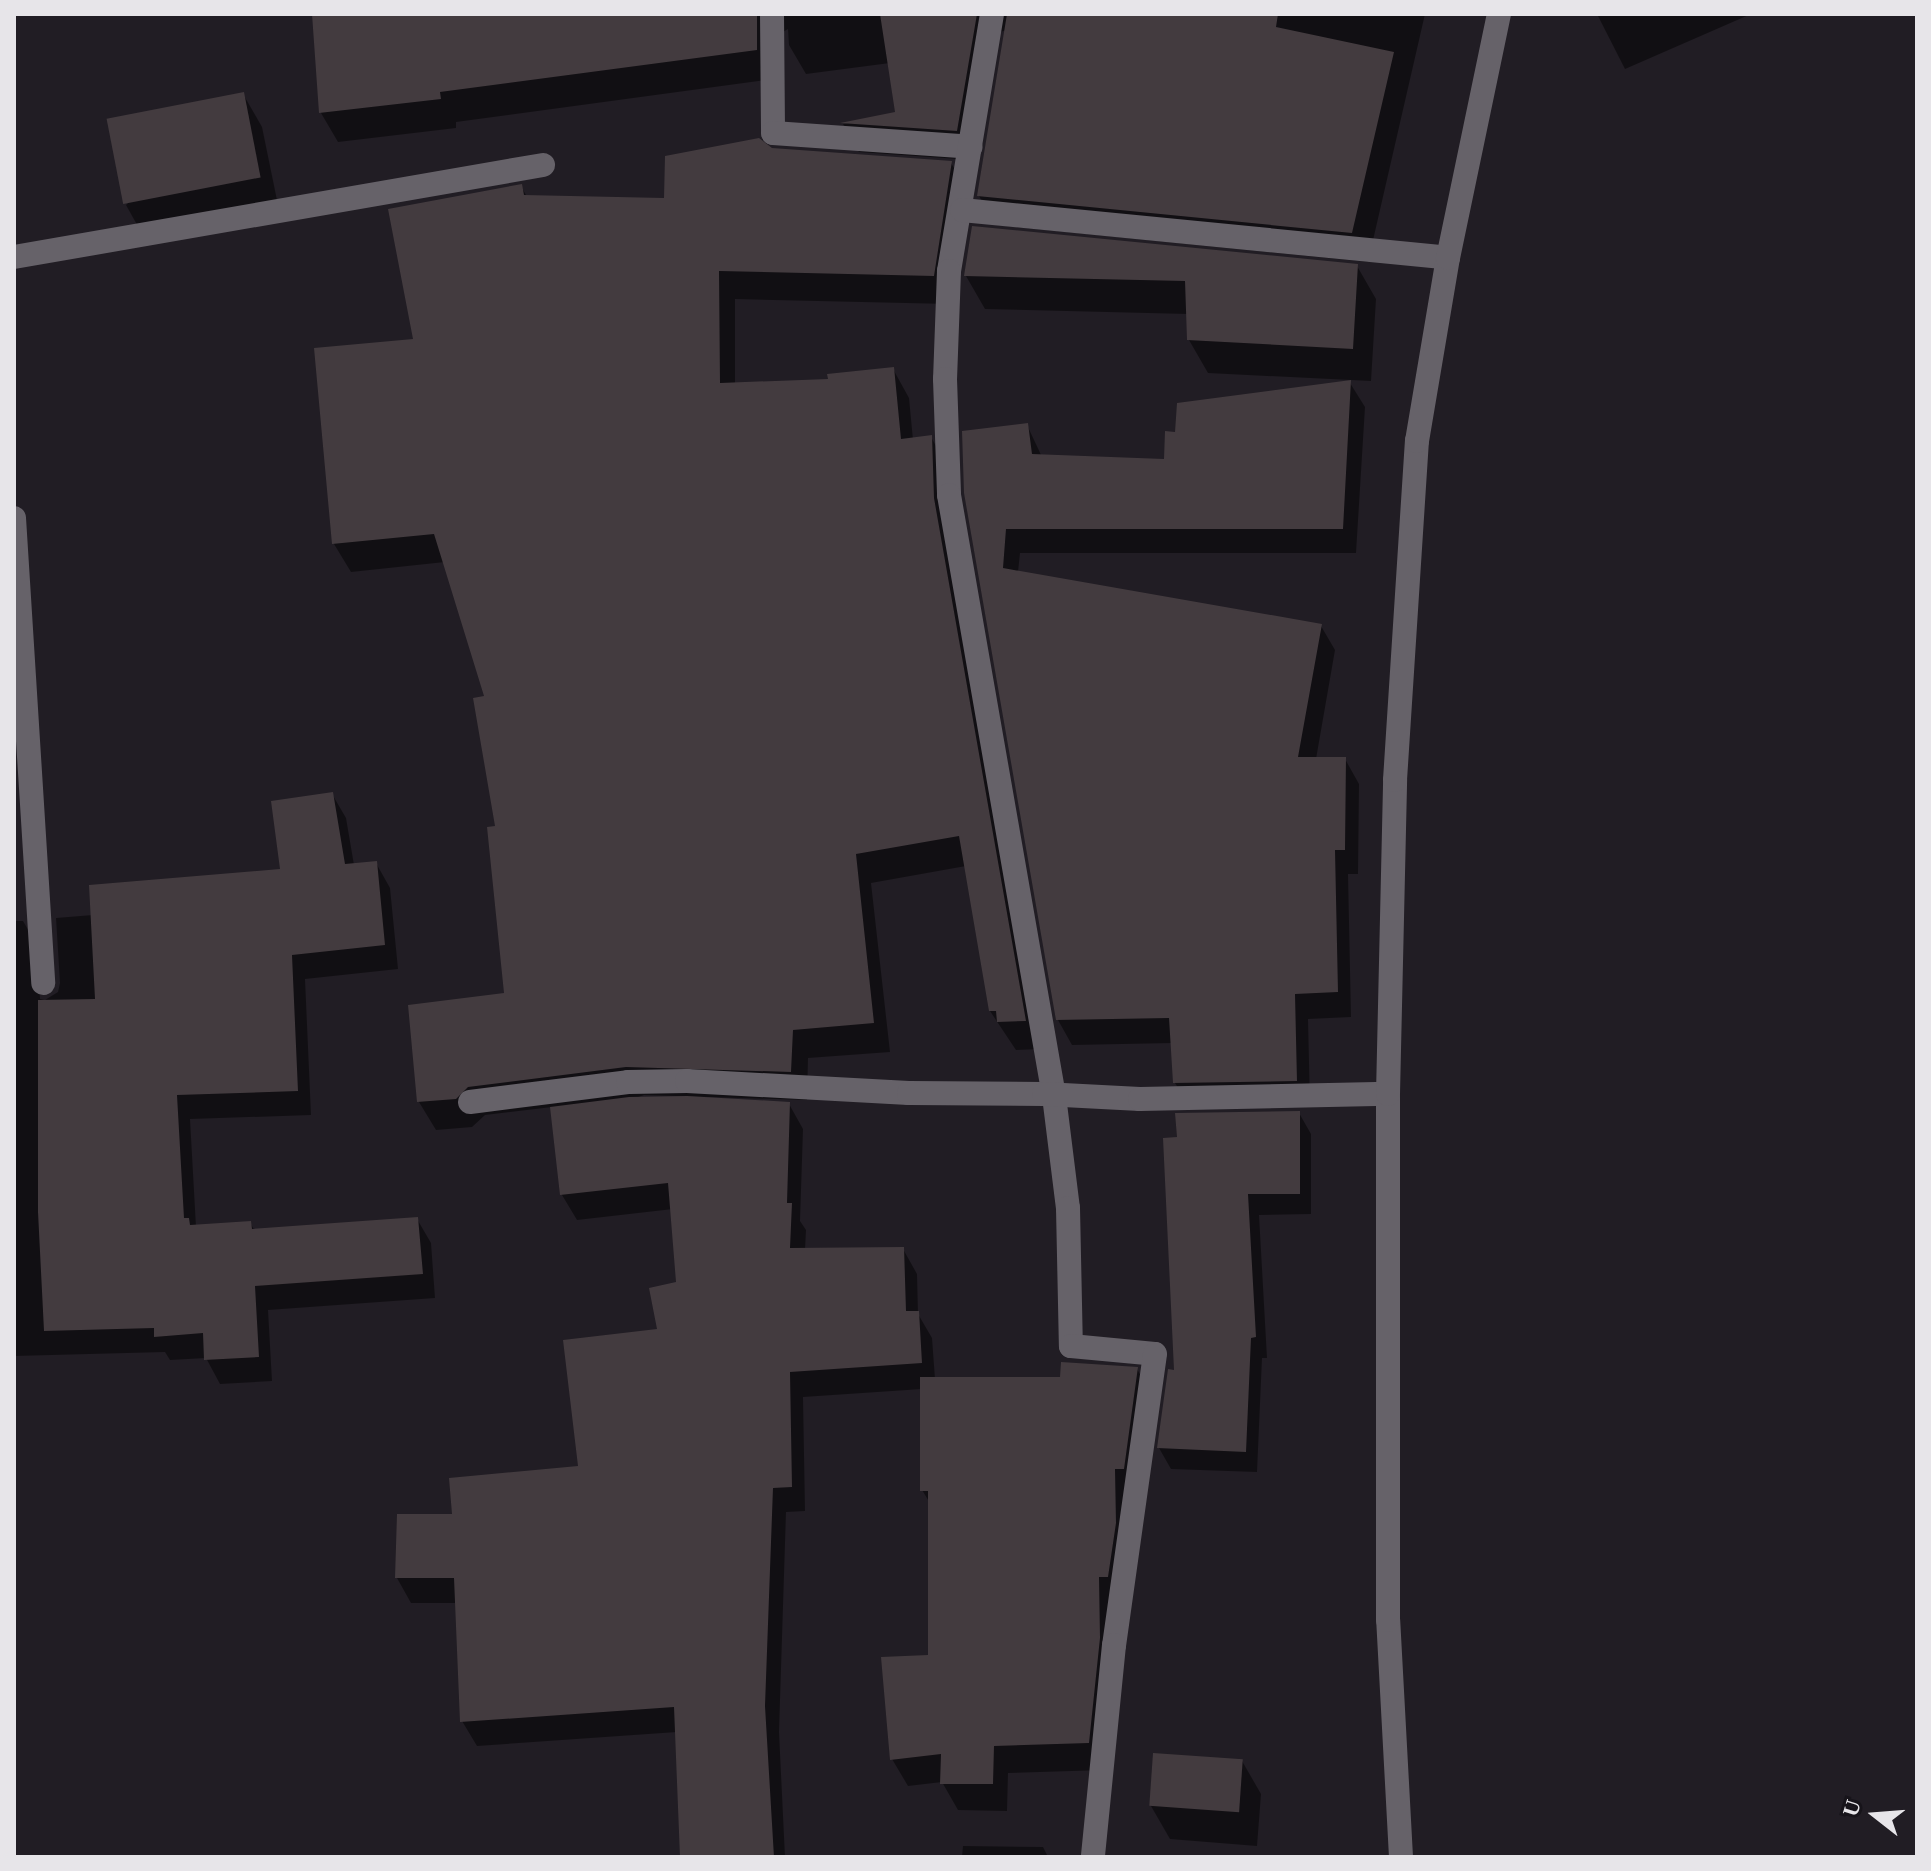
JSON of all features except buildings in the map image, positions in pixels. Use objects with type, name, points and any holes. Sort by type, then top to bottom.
[{"type":"street","points":[[772,14],[773,133],[971,147]]},
{"type":"street","points":[[992,14],[962,210],[949,271],[945,379],[949,495],[1054,1096],[1068,1208],[1071,1346],[1155,1354],[1114,1645],[1093,1857]]},
{"type":"street","points":[[1401,1857],[1388,1620],[1388,1094],[1395,780],[1416,456],[1448,258],[1499,14]]},
{"type":"street","points":[[14,257],[543,165]]},
{"type":"street","points":[[962,210],[1448,258]]},
{"type":"street","points":[[14,518],[20,745],[43,983]]},
{"type":"street","points":[[470,1102],[628,1082],[687,1081],[909,1093],[1140,1099],[1388,1094]]}]
